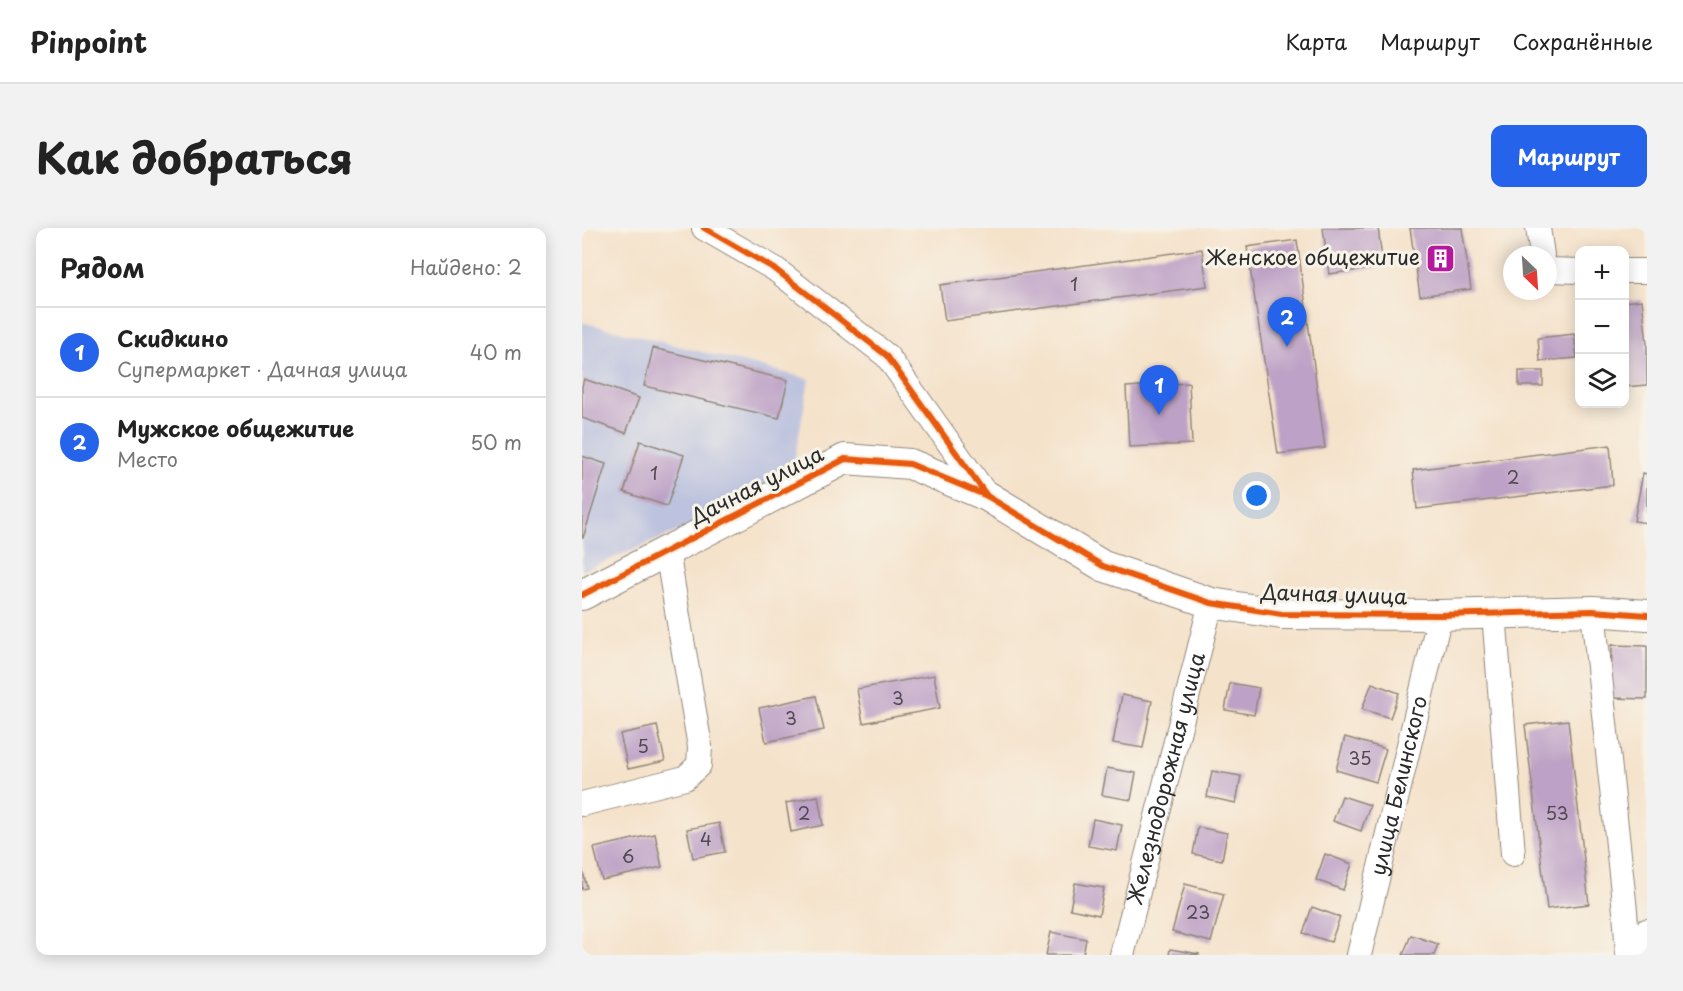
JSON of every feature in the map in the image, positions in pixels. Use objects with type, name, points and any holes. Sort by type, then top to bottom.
[{"type":"street","points":[[704,228],[775,269],[887,356],[987,496]]},
{"type":"street","points":[[1538,228],[1541,246]]},
{"type":"street","points":[[1557,270],[1575,271]]},
{"type":"street","points":[[1629,271],[1647,271]]},
{"type":"street","name":"Дачная улица","points":[[582,595],[845,459],[910,464],[987,496],[1103,566],[1211,603],[1282,614],[1440,615],[1593,611],[1647,615]]},
{"type":"street","points":[[582,804],[685,778],[699,765],[700,747],[667,551]]},
{"type":"street","name":"Железнодорожная улица","points":[[1122,955],[1211,603]]},
{"type":"street","points":[[1593,611],[1628,955]]},
{"type":"street","points":[[1494,613],[1513,854]]},
{"type":"street","name":"улица Белинского","points":[[1359,955],[1440,615]]},
{"type":"street","points":[[1642,955],[1647,933]]},
{"type":"shaded area","points":[[582,322],[809,379],[790,485],[582,571]]},
{"type":"building","points":[[1323,228],[1378,228],[1383,267],[1329,274]]},
{"type":"building","name":"Женское общежитие","points":[[1410,228],[1462,228],[1471,289],[1420,296]]},
{"type":"building","points":[[1297,240],[1325,448],[1278,454],[1247,247]]},
{"type":"building","points":[[1202,249],[1207,286],[945,321],[940,285]]},
{"type":"building","points":[[1642,300],[1647,343],[1647,385],[1629,387],[1629,301]]},
{"type":"building","points":[[1574,334],[1575,358],[1540,361],[1538,338]]},
{"type":"building","points":[[653,348],[788,380],[779,418],[644,386]]},
{"type":"building","points":[[1519,371],[1543,371],[1543,386],[1519,386]]},
{"type":"building","points":[[584,379],[639,398],[626,433],[582,418]]},
{"type":"building","points":[[1189,383],[1192,444],[1129,447],[1126,387]]},
{"type":"building","points":[[640,441],[684,455],[667,506],[624,492]]},
{"type":"building","points":[[1610,445],[1613,485],[1417,509],[1413,470]]},
{"type":"building","points":[[582,456],[606,464],[583,538],[582,538]]},
{"type":"building","points":[[1643,473],[1647,474],[1647,523],[1634,521]]},
{"type":"building","points":[[1612,645],[1647,646],[1647,699],[1611,698]]},
{"type":"building","points":[[934,675],[940,708],[863,723],[857,689]]},
{"type":"building","points":[[1230,683],[1259,688],[1254,715],[1225,710]]},
{"type":"building","points":[[1372,683],[1399,693],[1390,718],[1362,709]]},
{"type":"building","points":[[1122,695],[1152,701],[1143,748],[1113,743]]},
{"type":"building","points":[[816,696],[824,730],[766,742],[759,708]]},
{"type":"building","points":[[1568,720],[1589,904],[1547,909],[1525,725]]},
{"type":"building","points":[[657,726],[665,761],[628,769],[620,734]]},
{"type":"building","points":[[1345,737],[1386,749],[1376,782],[1336,770]]},
{"type":"building","points":[[1107,768],[1136,773],[1131,800],[1102,795]]},
{"type":"building","points":[[1212,771],[1241,776],[1236,803],[1207,797]]},
{"type":"building","points":[[818,796],[823,825],[791,832],[786,803]]},
{"type":"building","points":[[1342,796],[1370,805],[1361,831],[1333,821]]},
{"type":"building","points":[[1093,819],[1122,825],[1117,851],[1088,846]]},
{"type":"building","points":[[719,823],[725,852],[693,858],[687,829]]},
{"type":"building","points":[[1198,827],[1227,833],[1222,860],[1193,854]]},
{"type":"building","points":[[655,834],[662,867],[602,880],[594,848]]},
{"type":"building","points":[[1325,854],[1352,864],[1343,890],[1316,880]]},
{"type":"building","points":[[582,868],[587,888],[582,889]]},
{"type":"building","points":[[1075,883],[1104,888],[1099,915],[1070,909]]},
{"type":"building","points":[[1185,884],[1224,894],[1211,942],[1172,932]]},
{"type":"building","points":[[1312,907],[1340,917],[1331,942],[1303,933]]},
{"type":"building","points":[[1051,932],[1086,939],[1083,955],[1046,955]]},
{"type":"building","points":[[1411,935],[1438,944],[1434,955],[1403,955]]},
{"type":"building","points":[[1170,949],[1199,954],[1199,955],[1169,955]]},
{"type":"cycle path","points":[[704,228],[775,269],[887,356],[987,496]]},
{"type":"cycle path","points":[[582,595],[845,459],[910,464],[987,496],[1103,566],[1211,603],[1282,614],[1440,615],[1593,611],[1647,615]]},
{"type":"place","name":"Женское общежитие","points":[[1441,258]]},
{"type":"place","name":"Мужское общежитие","points":[[1287,347]]},
{"type":"place","name":"Скидкино","points":[[1159,415]]}]
